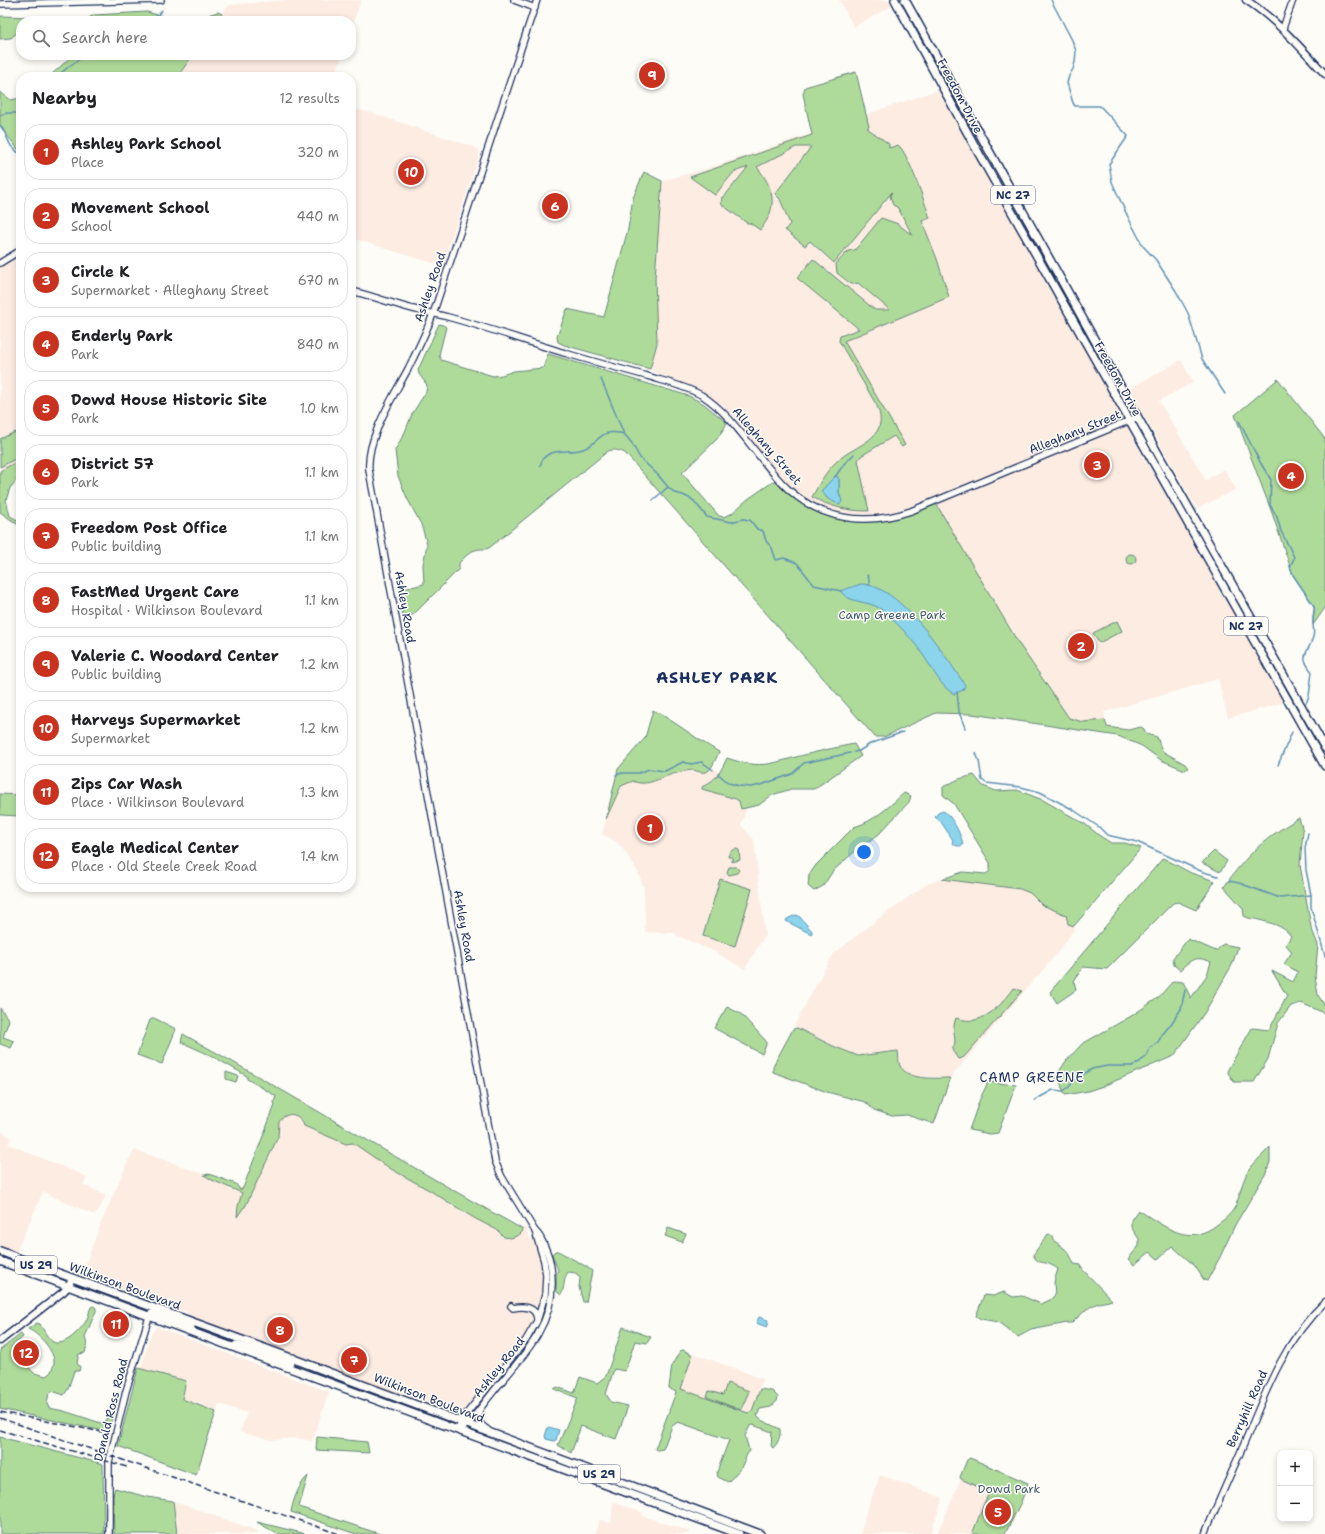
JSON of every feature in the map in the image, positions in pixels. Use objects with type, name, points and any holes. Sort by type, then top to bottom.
[{"type":"main road","name":"Freedom Drive","points":[[895,0],[1129,421],[1325,766]]},
{"type":"main road","name":"Freedom Drive","points":[[905,0],[1325,748]]},
{"type":"main road","points":[[1246,0],[1271,17],[1325,74]]},
{"type":"main road","points":[[952,104],[960,100]]},
{"type":"main road","points":[[1042,264],[1050,260]]},
{"type":"main road","points":[[1183,515],[1190,516],[1205,543],[1214,552]]},
{"type":"main road","points":[[1249,632],[1258,639],[1268,656],[1273,656]]},
{"type":"main road","name":"Wilkinson Boulevard","points":[[0,1250],[72,1278],[293,1358],[760,1534]]},
{"type":"main road","name":"Wilkinson Boulevard","points":[[0,1261],[739,1534]]},
{"type":"main road","points":[[0,1341],[63,1292],[68,1287],[72,1278]]},
{"type":"main road","points":[[149,1317],[154,1314],[191,1326],[198,1324]]},
{"type":"main road","points":[[228,1346],[232,1344],[240,1346],[288,1362],[292,1361],[293,1358]]},
{"type":"main road","points":[[557,1467],[604,1479],[606,1476]]},
{"type":"main road","points":[[604,1484],[612,1483],[649,1492]]},
{"type":"street","points":[[0,4],[161,0]]},
{"type":"street","points":[[514,0],[535,8]]},
{"type":"street","name":"Ashley Road","points":[[463,1423],[483,1404],[534,1342],[547,1315],[552,1289],[551,1269],[544,1245],[538,1233],[535,1231],[502,1178],[495,1161],[369,463],[370,447],[378,428],[413,359],[433,314],[537,0]]},
{"type":"street","points":[[1282,28],[1293,0]]},
{"type":"street","points":[[0,263],[16,253]]},
{"type":"street","name":"Alleghany Street","points":[[356,292],[671,383],[696,393],[714,403],[729,418],[788,489],[818,509],[851,519],[872,520],[911,511],[1138,417]]},
{"type":"street","name":"Ashley Road","points":[[463,1423],[526,1340],[537,1321],[544,1299],[546,1278],[544,1261],[535,1231]]},
{"type":"street","name":"Berryhill Road","points":[[1205,1534],[1274,1373],[1296,1335],[1325,1302]]},
{"type":"street","points":[[511,1306],[513,1308],[524,1307],[532,1309],[537,1315],[537,1321]]},
{"type":"street","name":"Donald Ross Road","points":[[109,1534],[109,1462],[126,1391],[149,1317]]},
{"type":"street","points":[[483,1404],[479,1412],[478,1419],[481,1425],[490,1432]]},
{"type":"street","points":[[459,1431],[463,1423]]},
{"type":"shaded area","points":[[286,0],[361,0],[355,16],[221,16],[229,5]]},
{"type":"shaded area","points":[[839,0],[889,0],[892,6],[854,27]]},
{"type":"shaded area","points":[[189,60],[340,60],[336,72],[181,72]]},
{"type":"shaded area","points":[[938,90],[1125,422],[911,510],[870,519],[826,512],[789,489],[714,403],[671,383],[650,369],[657,343],[655,278],[662,181],[706,169]]},
{"type":"shaded area","points":[[356,109],[372,113],[474,147],[479,150],[480,153],[442,266],[356,239]]},
{"type":"shaded area","points":[[16,257],[16,473],[0,491],[0,264]]},
{"type":"shaded area","points":[[1181,360],[1193,382],[1159,401],[1206,480],[1224,469],[1236,489],[1197,509],[1129,389]]},
{"type":"shaded area","points":[[1126,424],[1149,466],[1181,515],[1286,702],[1228,718],[1218,679],[1104,712],[1107,729],[1059,723],[935,502]]},
{"type":"shaded area","points":[[672,742],[752,792],[741,825],[754,840],[765,935],[745,969],[713,951],[676,935],[676,933],[645,932],[644,888],[638,872],[617,842],[602,834],[620,771]]},
{"type":"shaded area","points":[[942,879],[1020,889],[1030,893],[1042,905],[1066,915],[1068,923],[1074,926],[1074,929],[1060,950],[950,1078],[918,1077],[906,1073],[900,1065],[898,1051],[858,1056],[833,1046],[794,1026],[835,953],[878,919],[927,884]]},
{"type":"shaded area","points":[[290,1096],[494,1215],[521,1229],[527,1226],[530,1239],[535,1242],[542,1262],[544,1274],[543,1293],[534,1323],[522,1341],[460,1415],[454,1415],[187,1316],[188,1313],[82,1274],[101,1223],[128,1161],[135,1150],[249,1190]]},
{"type":"shaded area","points":[[0,1131],[11,1137],[8,1144],[87,1177],[83,1185],[106,1195],[97,1213],[92,1214],[43,1192],[17,1250],[14,1252],[0,1246]]},
{"type":"shaded area","points":[[157,1327],[329,1392],[312,1441],[297,1438],[271,1440],[240,1432],[247,1413],[219,1404],[216,1412],[182,1399],[186,1381],[140,1369],[151,1335]]},
{"type":"shaded area","points":[[690,1352],[763,1379],[750,1416],[677,1389]]},
{"type":"shaded area","points":[[880,1475],[943,1498],[930,1534],[860,1534],[865,1519],[864,1518]]},
{"type":"shaded area","points":[[961,1479],[990,1491],[972,1534],[937,1534]]},
{"type":"shaded area","points":[[173,1501],[255,1530],[259,1534],[177,1534]]},
{"type":"shaded area","points":[[613,1502],[643,1513],[642,1516],[689,1531],[688,1534],[595,1534],[600,1520],[611,1523]]},
{"type":"green space","points":[[147,12],[161,16],[92,16]]},
{"type":"green space","points":[[218,12],[222,14],[221,16],[207,16]]},
{"type":"green space","points":[[0,16],[16,16],[16,34],[11,38],[0,39]]},
{"type":"green space","points":[[68,60],[189,60],[181,72],[54,72]]},
{"type":"green space","points":[[856,72],[869,127],[867,128],[889,144],[889,148],[898,145],[907,157],[930,218],[922,221],[937,259],[949,297],[844,341],[905,445],[902,447],[894,436],[861,456],[858,460],[869,511],[839,508],[812,497],[829,469],[837,461],[869,440],[876,433],[879,426],[880,417],[877,406],[839,341],[840,336],[859,329],[797,278],[813,259],[875,310],[890,310],[858,283],[851,284],[837,273],[836,264],[848,251],[855,250],[881,218],[898,224],[913,236],[898,208],[893,205],[890,196],[892,192],[834,263],[810,241],[805,246],[785,230],[790,224],[780,199],[775,194],[811,147],[796,147],[757,167],[767,182],[772,198],[770,213],[760,230],[750,223],[747,223],[721,204],[722,197],[724,197],[748,167],[734,172],[715,195],[690,177],[812,135],[803,94],[805,87]],"holes":[[[839,479],[839,493],[827,498],[825,495]]]},
{"type":"green space","points":[[0,92],[11,100],[16,99],[16,147],[0,126]]},
{"type":"green space","points":[[644,172],[662,181],[655,278],[657,343],[650,369],[564,345],[558,342],[557,337],[567,309],[604,317],[628,229],[633,198]]},
{"type":"green space","name":"Camp Greene Park","points":[[439,324],[446,327],[439,355],[441,360],[493,376],[514,371],[543,368],[548,354],[689,396],[704,404],[726,422],[726,425],[717,439],[682,473],[719,516],[723,517],[731,514],[748,499],[777,479],[817,509],[872,520],[935,502],[1019,644],[1069,718],[1083,722],[1105,720],[1107,727],[1128,730],[1141,727],[1144,729],[1146,734],[1157,737],[1162,751],[1185,764],[1188,768],[1185,770],[1161,760],[1142,746],[1118,736],[972,714],[936,713],[884,737],[875,737],[625,453],[616,450],[608,451],[489,548],[477,549],[468,554],[459,563],[459,569],[414,614],[407,618],[403,618],[399,590],[424,584],[423,565],[427,544],[421,524],[407,498],[398,476],[395,450],[405,432],[412,414],[426,392],[427,385],[419,374],[418,370]]},
{"type":"green space","points":[[1278,379],[1325,439],[1325,608],[1313,625],[1314,606],[1293,575],[1272,513],[1235,415]]},
{"type":"green space","points":[[15,432],[16,434],[16,459],[0,467],[0,439]]},
{"type":"green space","points":[[16,462],[16,481],[10,488],[6,500],[10,516],[16,519],[16,523],[0,512],[0,471]]},
{"type":"green space","points":[[1129,554],[1133,554],[1135,555],[1135,563],[1129,564],[1126,561],[1126,557]]},
{"type":"green space","points":[[1117,621],[1122,631],[1099,643],[1093,633]]},
{"type":"green space","points":[[653,710],[719,752],[711,767],[706,772],[689,770],[671,774],[655,781],[638,783],[633,781],[621,786],[606,819],[618,769],[645,738]]},
{"type":"green space","points":[[854,744],[861,756],[814,789],[791,789],[772,795],[759,805],[741,809],[739,801],[736,799],[702,789],[702,787],[718,775],[727,758],[740,762],[760,765]]},
{"type":"green space","points":[[974,775],[983,786],[996,791],[1017,790],[1043,800],[1085,824],[1111,843],[1125,843],[1141,848],[1074,926],[1068,924],[1066,915],[1042,905],[1030,893],[1020,889],[942,879],[963,872],[986,874],[990,871],[990,863],[954,804],[943,795],[943,787],[959,779]]},
{"type":"green space","points":[[904,793],[911,796],[909,802],[879,834],[853,853],[833,871],[823,886],[814,891],[808,886],[809,875],[816,865],[854,827],[861,825],[874,817]]},
{"type":"green space","points":[[0,794],[16,795],[16,816],[0,815]]},
{"type":"green space","points":[[1299,818],[1303,831],[1300,865],[1311,927],[1318,945],[1315,976],[1318,995],[1325,1006],[1325,1011],[1324,1013],[1301,1003],[1291,1006],[1278,1023],[1268,1059],[1254,1082],[1234,1082],[1227,1071],[1252,1028],[1269,1030],[1287,996],[1272,971],[1293,982],[1298,972],[1284,964],[1292,952],[1286,945],[1291,936],[1281,927],[1244,916],[1243,908],[1224,887],[1240,865],[1257,848],[1276,832]]},
{"type":"green space","points":[[736,849],[739,850],[740,860],[731,862],[733,859],[728,857],[728,855]]},
{"type":"green space","points":[[1214,851],[1227,861],[1220,872],[1202,863]]},
{"type":"green space","points":[[1163,858],[1191,873],[1215,881],[1196,910],[1178,902],[1173,903],[1107,969],[1083,967],[1074,981],[1076,990],[1057,1003],[1050,992]]},
{"type":"green space","points":[[729,867],[736,867],[739,870],[737,873],[729,875],[727,872]]},
{"type":"green space","points":[[720,879],[752,889],[735,946],[703,936]]},
{"type":"green space","points":[[1188,939],[1216,951],[1223,944],[1238,947],[1232,965],[1205,1012],[1174,1056],[1103,1086],[1088,1091],[1065,1095],[1060,1082],[1055,1078],[1066,1061],[1082,1044],[1133,1015],[1159,997],[1173,981],[1183,982],[1191,998],[1207,975],[1211,962],[1197,959],[1190,961],[1180,970],[1174,965],[1173,958]]},
{"type":"green space","points":[[1014,988],[1022,991],[964,1057],[958,1059],[952,1050],[955,1043],[954,1023],[956,1018],[973,1020],[981,1018],[992,1012],[1002,1003]]},
{"type":"green space","points":[[727,1007],[741,1014],[766,1041],[762,1054],[714,1028]]},
{"type":"green space","points":[[0,1008],[9,1020],[3,1037],[14,1041],[11,1048],[0,1044]]},
{"type":"green space","points":[[154,1018],[176,1029],[162,1064],[137,1055],[150,1020]]},
{"type":"green space","points":[[797,1028],[833,1046],[858,1056],[898,1051],[899,1063],[904,1071],[923,1078],[950,1078],[934,1124],[907,1115],[892,1116],[874,1110],[865,1102],[827,1092],[773,1072],[773,1066],[793,1029]]},
{"type":"green space","points":[[183,1034],[522,1229],[523,1231],[519,1235],[511,1238],[504,1237],[497,1230],[391,1169],[353,1143],[346,1144],[304,1126],[300,1118],[293,1115],[282,1118],[279,1122],[278,1137],[245,1207],[237,1217],[238,1206],[242,1193],[204,1175],[209,1174],[236,1184],[240,1190],[243,1188],[275,1105],[274,1102],[276,1096],[247,1079],[247,1076],[212,1056],[181,1042]]},
{"type":"green space","points":[[226,1072],[238,1076],[236,1082],[226,1079]]},
{"type":"green space","points":[[988,1082],[1016,1085],[998,1133],[990,1134],[969,1130]]},
{"type":"green space","points":[[1270,1147],[1270,1162],[1266,1173],[1235,1225],[1207,1281],[1204,1280],[1195,1266],[1172,1246],[1158,1259],[1150,1252],[1134,1265],[1128,1259],[1139,1246],[1139,1239],[1131,1227],[1131,1220],[1138,1210],[1167,1228],[1177,1232],[1197,1234],[1207,1231],[1232,1212],[1237,1203],[1248,1171]]},
{"type":"green space","points":[[668,1228],[686,1234],[682,1242],[665,1236]]},
{"type":"green space","points":[[1048,1234],[1053,1236],[1054,1241],[1066,1250],[1074,1264],[1081,1265],[1082,1269],[1112,1300],[1093,1305],[1072,1323],[1031,1330],[1018,1337],[998,1322],[981,1319],[976,1316],[984,1295],[993,1296],[1004,1292],[1013,1297],[1022,1296],[1041,1304],[1050,1300],[1055,1295],[1054,1282],[1058,1269],[1049,1264],[1038,1261],[1033,1255]]},
{"type":"green space","points":[[555,1251],[558,1251],[592,1271],[586,1302],[583,1302],[579,1287],[580,1278],[576,1273],[568,1272],[561,1295],[556,1291],[556,1275],[558,1270],[552,1254]]},
{"type":"green space","points":[[94,1306],[96,1311],[85,1337],[87,1345],[85,1353],[79,1354],[77,1363],[80,1367],[79,1371],[74,1371],[68,1389],[64,1395],[52,1391],[49,1393],[47,1404],[49,1408],[64,1411],[104,1424],[117,1393],[119,1393],[108,1432],[0,1409],[0,1350],[21,1334],[23,1337],[12,1346],[12,1350],[34,1373],[46,1376],[51,1372],[54,1365],[53,1357],[49,1348],[41,1338],[28,1329],[37,1323],[40,1324],[51,1341],[57,1343],[68,1340],[82,1327],[87,1319],[91,1307]]},
{"type":"green space","points":[[623,1327],[651,1337],[647,1343],[635,1341],[625,1371],[614,1369],[606,1394],[611,1402],[628,1406],[616,1439],[581,1426],[571,1453],[558,1445],[578,1398],[554,1389],[557,1387],[574,1393],[580,1377],[597,1383],[606,1376]]},
{"type":"green space","points":[[683,1350],[692,1356],[681,1389],[748,1413],[752,1411],[760,1389],[772,1391],[778,1397],[777,1401],[771,1407],[760,1409],[757,1416],[761,1420],[780,1429],[780,1437],[778,1442],[773,1448],[771,1446],[772,1432],[753,1425],[750,1426],[745,1436],[749,1450],[741,1468],[728,1482],[718,1477],[717,1472],[729,1440],[678,1422],[672,1426],[663,1449],[655,1449],[676,1392],[669,1388],[672,1365],[680,1351]]},
{"type":"green space","points":[[138,1368],[186,1381],[182,1399],[216,1412],[196,1475],[118,1446]]},
{"type":"green space","points":[[727,1383],[749,1391],[741,1410],[707,1397],[709,1391],[723,1395]]},
{"type":"green space","points":[[0,1437],[103,1464],[104,1534],[0,1534]]},
{"type":"green space","points":[[317,1437],[367,1442],[369,1453],[316,1450]]},
{"type":"green space","name":"Dowd Park","points":[[970,1458],[1028,1483],[1021,1502],[1005,1534],[972,1534],[989,1492],[961,1479],[960,1477],[967,1460]]},
{"type":"green space","points":[[308,1476],[299,1507],[380,1534],[356,1534],[291,1512],[297,1492]]},
{"type":"green space","points":[[115,1488],[147,1497],[173,1501],[177,1534],[114,1534],[113,1496]]},
{"type":"green space","points":[[257,1522],[302,1533],[305,1534],[277,1534]]},
{"type":"water","points":[[835,476],[839,479],[839,493],[842,501],[840,505],[828,499],[821,491]]},
{"type":"water","points":[[861,584],[876,587],[890,596],[920,623],[965,685],[963,690],[954,694],[945,687],[922,653],[888,615],[879,608],[848,598],[840,591]]},
{"type":"water","points":[[943,811],[949,816],[956,826],[961,836],[963,845],[957,846],[952,843],[953,840],[941,822],[935,817],[938,813]]},
{"type":"water","points":[[796,915],[799,916],[812,931],[811,934],[786,921],[787,919]]},
{"type":"water","points":[[759,1317],[768,1320],[767,1323],[769,1323],[767,1327],[756,1323]]},
{"type":"water","points":[[548,1427],[559,1430],[556,1440],[546,1439],[545,1436]]},
{"type":"waterway","points":[[1051,0],[1072,40],[1076,51],[1075,62],[1067,83],[1073,103],[1075,106],[1100,106],[1128,136],[1109,164],[1112,182],[1143,246],[1156,260],[1188,313],[1202,359],[1225,394]]},
{"type":"waterway","points":[[157,16],[162,10]]},
{"type":"waterway","points":[[62,72],[78,60]]},
{"type":"waterway","points":[[0,115],[16,113]]},
{"type":"waterway","points":[[0,125],[11,146],[16,150]]},
{"type":"waterway","points":[[601,379],[624,434],[631,442],[640,458],[668,487],[675,493],[693,500],[707,517],[731,522],[743,519],[750,520],[757,529],[763,531],[766,541],[772,548],[776,560],[784,558],[797,563],[814,585],[841,591]]},
{"type":"waterway","points":[[1239,421],[1271,480],[1270,505],[1277,517],[1281,531],[1294,558],[1290,567],[1293,575],[1314,606],[1314,635],[1305,654],[1306,661],[1312,672],[1309,696],[1306,703]]},
{"type":"waterway","points":[[540,466],[545,456],[549,454],[583,449],[594,443],[604,434],[624,434]]},
{"type":"waterway","points":[[835,477],[844,464],[854,454]]},
{"type":"waterway","points":[[653,500],[668,487]]},
{"type":"waterway","points":[[867,575],[869,585]]},
{"type":"waterway","points":[[957,692],[959,712],[965,728]]},
{"type":"waterway","points":[[854,752],[859,751],[870,744],[903,732]]},
{"type":"waterway","points":[[1278,765],[1292,732]]},
{"type":"waterway","points":[[718,774],[729,783],[751,787],[792,774],[804,763],[850,753]]},
{"type":"waterway","points":[[976,753],[982,780],[986,783],[1021,787],[1040,792],[1072,809],[1099,827],[1107,835],[1137,842],[1203,872],[1218,876]]},
{"type":"waterway","points":[[616,775],[622,773],[639,773],[649,769],[665,771],[683,762],[691,764],[702,762],[713,770]]},
{"type":"waterway","points":[[1308,833],[1305,848],[1306,870],[1311,895],[1311,907],[1325,956]]},
{"type":"waterway","points":[[1229,881],[1239,883],[1280,898],[1311,895]]},
{"type":"waterway","points":[[1035,1100],[1053,1090],[1063,1091],[1069,1087],[1074,1080],[1092,1069],[1107,1066],[1132,1066],[1138,1063],[1146,1057],[1150,1048],[1158,1042],[1181,1009],[1185,990]]},
{"type":"railway","points":[[0,1412],[102,1432]]},
{"type":"railway","points":[[0,1418],[339,1534]]},
{"type":"railway","points":[[0,1430],[127,1467]]},
{"type":"place","name":"Valerie C. Woodard Center","points":[[652,75]]},
{"type":"place","name":"Harveys Supermarket","points":[[411,172]]},
{"type":"place","name":"District 57","points":[[555,206]]},
{"type":"place","name":"Circle K","points":[[1097,465]]},
{"type":"place","name":"Enderly Park","points":[[1291,476]]},
{"type":"place","name":"Movement School","points":[[1081,646]]},
{"type":"place","name":"Ashley Park School","points":[[650,828]]},
{"type":"place","name":"Zips Car Wash","points":[[116,1324]]},
{"type":"place","name":"FastMed Urgent Care","points":[[280,1330]]},
{"type":"place","name":"Eagle Medical Center","points":[[26,1353]]},
{"type":"place","name":"Freedom Post Office","points":[[354,1360]]},
{"type":"place","name":"Dowd House Historic Site","points":[[998,1512]]},
{"type":"district","name":"ASHLEY PARK","points":[[717,677]]},
{"type":"district","name":"CAMP GREENE","points":[[1032,1077]]}]
